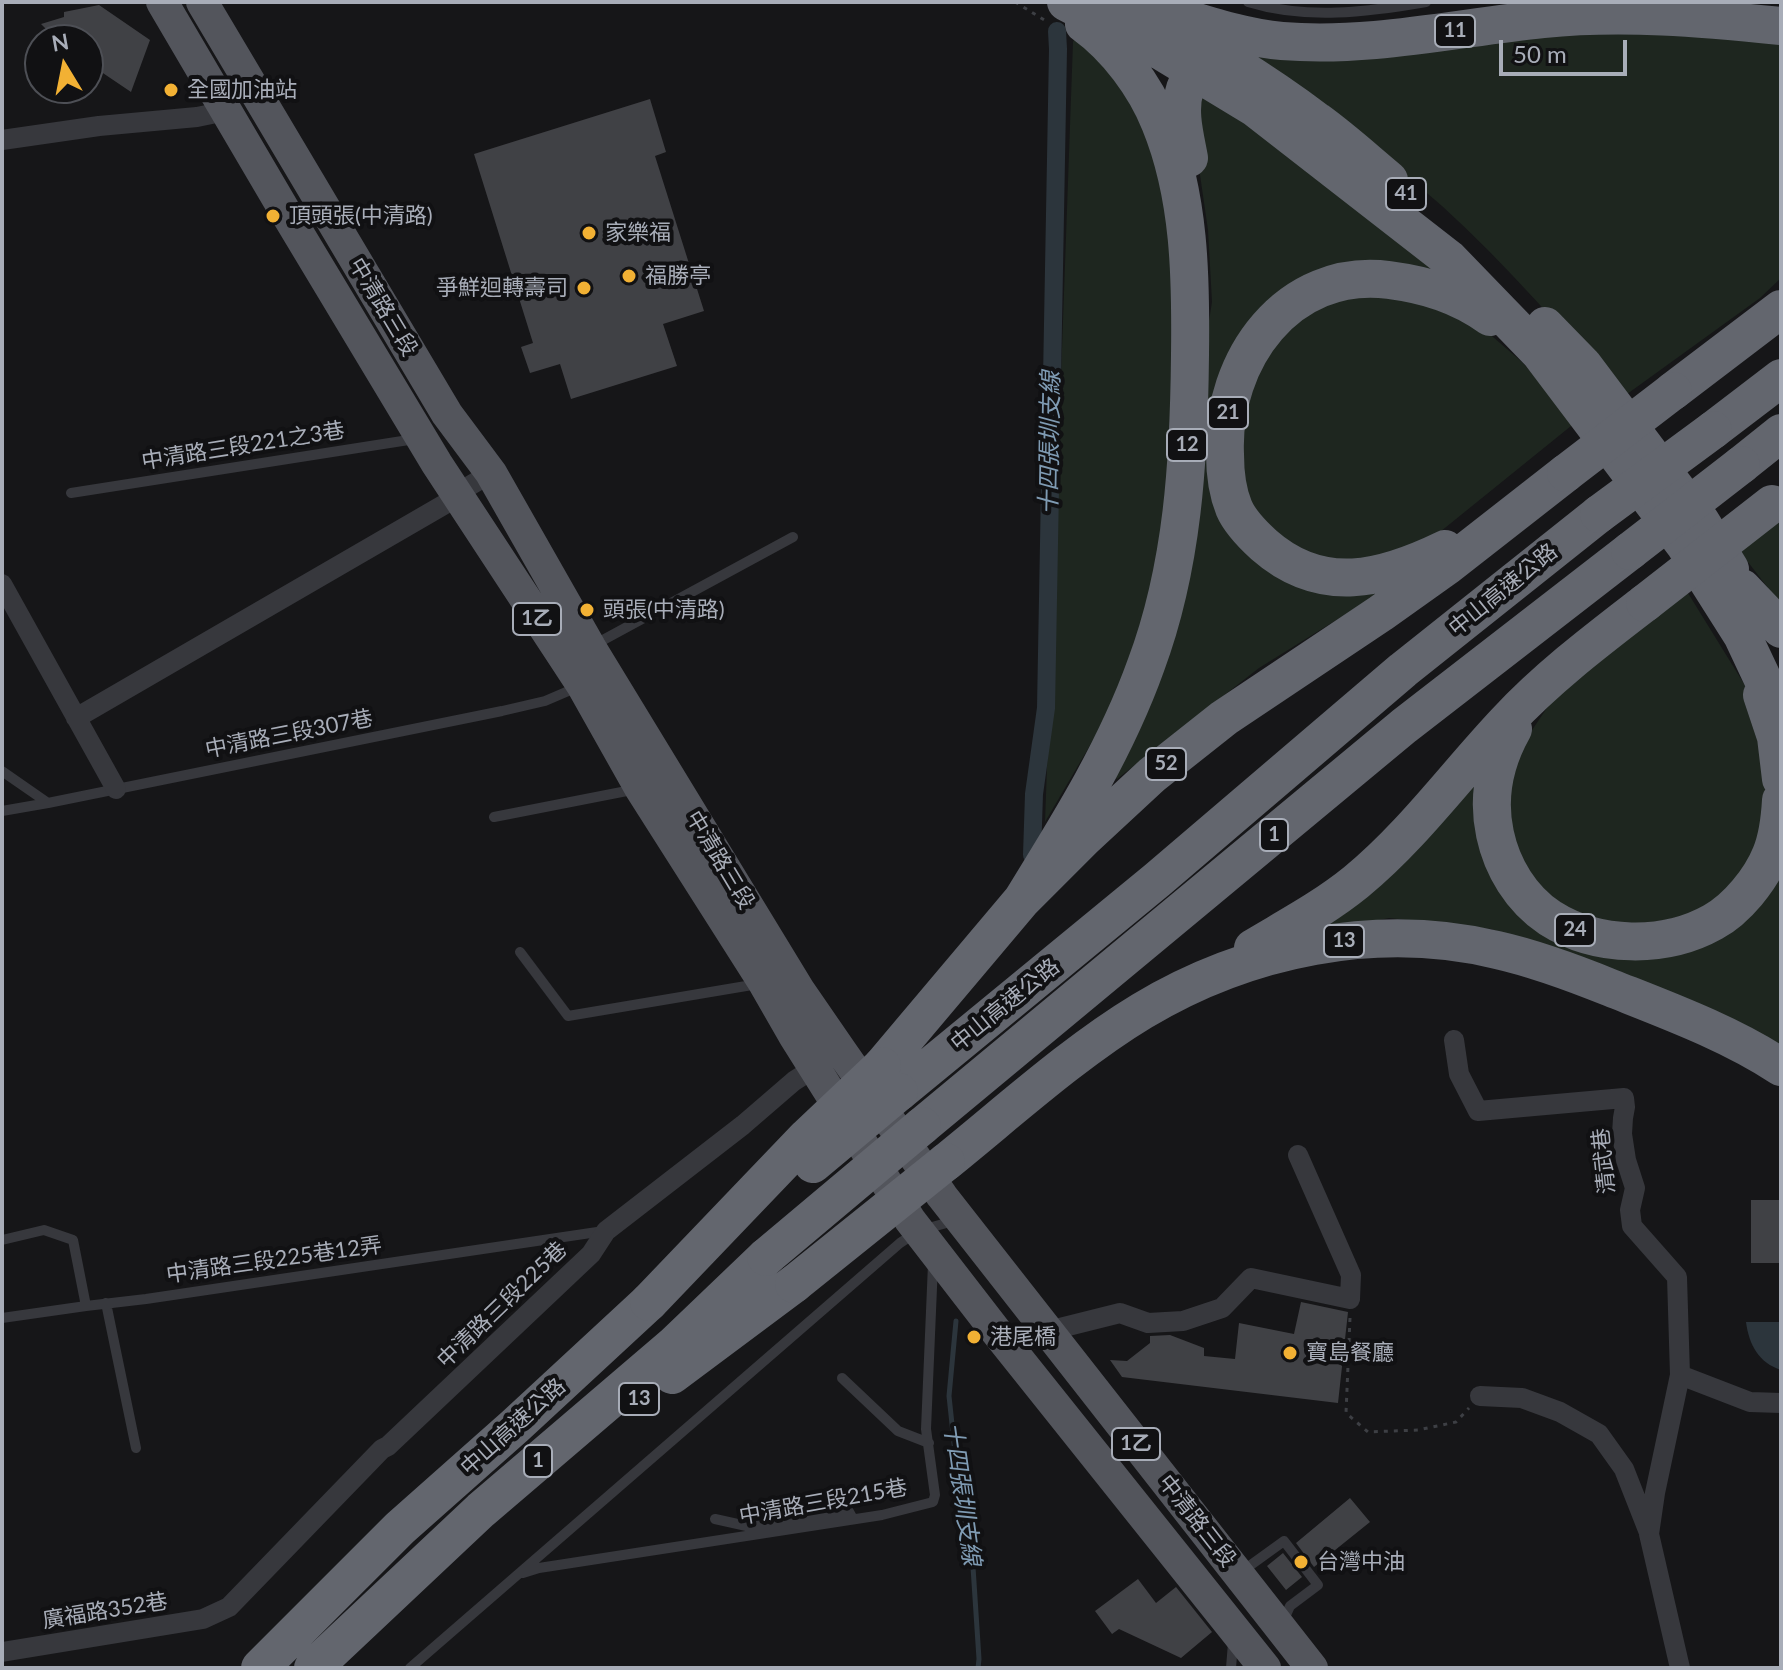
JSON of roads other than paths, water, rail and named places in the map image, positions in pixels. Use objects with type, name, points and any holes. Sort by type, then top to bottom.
[{"type":"highway","name":"12","points":[[1022,900],[1088,792],[1119,732],[1147,663],[1168,590],[1181,527],[1190,378],[1189,258],[1174,163],[1160,122],[1143,89],[1107,44],[1052,2]]},
{"type":"highway","points":[[1066,2],[1201,58]]},
{"type":"highway","points":[[1131,2],[1201,58],[1255,108],[1449,259],[1540,353],[1685,545],[1742,635],[1781,718]]},
{"type":"highway","name":"11","points":[[1131,2],[1221,29],[1278,40],[1320,43],[1376,41],[1545,19],[1613,15],[1693,17],[1781,26]]},
{"type":"highway","points":[[1190,378],[1202,290],[1202,251],[1182,102],[1201,58]]},
{"type":"highway","name":"41","points":[[1201,58],[1318,121],[1454,237],[1583,365],[1701,522],[1742,588]]},
{"type":"highway","name":"21","points":[[1502,522],[1413,565],[1343,579],[1317,576],[1280,560],[1252,535],[1234,508],[1226,474],[1224,437],[1227,416],[1237,376],[1251,346],[1264,328],[1287,307],[1336,282],[1369,277],[1434,288],[1458,297],[1540,353]]},
{"type":"highway","points":[[1502,522],[1781,309]]},
{"type":"highway","name":"中山高速公路","points":[[260,1668],[400,1528],[891,1079],[1157,880],[1403,670],[1599,514],[1781,378]]},
{"type":"highway","name":"中山高速公路","points":[[313,1668],[481,1510],[674,1345],[766,1257],[1404,726],[1781,433]]},
{"type":"highway","points":[[1196,983],[1302,920],[1355,883],[1406,837],[1506,722],[1540,688],[1582,651],[1777,500]]},
{"type":"highway","name":"52","points":[[891,1079],[1022,900],[1152,775],[1224,718],[1447,566],[1502,522]]},
{"type":"highway","points":[[1742,588],[1781,629]]},
{"type":"highway","points":[[1742,588],[1781,663]]},
{"type":"highway","points":[[1742,635],[1776,737],[1781,779]]},
{"type":"highway","name":"24","points":[[1540,688],[1511,732],[1494,773],[1492,818],[1499,852],[1510,875],[1525,897],[1550,918],[1603,938],[1644,942],[1682,936],[1715,921],[1739,901],[1758,878],[1771,854],[1780,822],[1781,800]]},
{"type":"highway","name":"13","points":[[481,1510],[565,1456],[794,1284],[1082,1052],[1142,1011],[1196,983],[1259,958],[1350,940],[1390,938],[1434,939],[1494,949],[1554,965],[1713,1030],[1781,1067]]},
{"type":"main road","name":"中清路三段","points":[[162,2],[421,438],[582,685],[640,788],[764,983],[961,1219],[1312,1668]]},
{"type":"main road","name":"中清路三段","points":[[202,2],[447,414],[491,473],[590,647],[799,990],[828,1059],[926,1241],[1265,1668]]},
{"type":"street","points":[[2,140],[226,111]]},
{"type":"street","points":[[76,718],[442,506],[491,473]]},
{"type":"street","points":[[2,584],[116,789]]},
{"type":"street","name":"清武巷","points":[[1454,1040],[1459,1074],[1478,1111],[1624,1098],[1622,1134],[1635,1188],[1630,1210],[1632,1226],[1677,1277],[1680,1375],[1649,1534],[1680,1668]]},
{"type":"street","name":"中清路三段225巷","points":[[214,1614],[229,1607],[382,1449],[591,1254],[606,1231],[743,1125],[794,1081],[828,1059]]},
{"type":"street","points":[[1048,1331],[1120,1313],[1148,1323],[1183,1321],[1222,1308],[1251,1278],[1350,1299],[1351,1275],[1298,1155]]},
{"type":"street","points":[[1680,1375],[1750,1402],[1781,1403]]},
{"type":"street","points":[[1480,1396],[1522,1398],[1560,1412],[1599,1434],[1624,1469],[1649,1534]]},
{"type":"street","name":"廣福路352巷","points":[[2,1652],[203,1619],[214,1614]]},
{"type":"lane","points":[[1248,2],[1290,11],[1341,12],[1426,2]]},
{"type":"lane","name":"中清路三段221之3巷","points":[[71,493],[421,438]]},
{"type":"lane","points":[[590,647],[793,537]]},
{"type":"lane","name":"中清路三段307巷","points":[[2,811],[502,711],[545,701],[582,685]]},
{"type":"lane","points":[[2,771],[48,803]]},
{"type":"lane","points":[[494,817],[640,788]]},
{"type":"lane","points":[[520,952],[568,1016],[764,983]]},
{"type":"lane","points":[[410,1668],[900,1243],[926,1241],[961,1219]]},
{"type":"lane","points":[[2,1240],[44,1230],[73,1240],[86,1306]]},
{"type":"lane","name":"中清路三段225巷12弄","points":[[2,1318],[606,1231]]},
{"type":"lane","name":"中清路三段215巷","points":[[518,1575],[539,1568],[882,1515],[933,1502],[935,1495],[926,1429],[926,1241]]},
{"type":"lane","points":[[106,1303],[136,1448]]},
{"type":"lane","points":[[842,1378],[898,1431],[929,1443]]},
{"type":"lane","points":[[715,1519],[751,1527],[848,1510],[853,1519]]},
{"type":"lane","points":[[1230,1562],[1248,1567],[1284,1541],[1301,1562],[1318,1585],[1290,1606],[1283,1631]]},
{"type":"lane","points":[[1231,1668],[1234,1629]]},
{"type":"waterway","name":"十四張圳支線","points":[[1032,855],[1034,794],[1046,708],[1057,31]]},
{"type":"waterway","name":"十四張圳支線","points":[[956,1321],[949,1396],[963,1527],[973,1567],[978,1668]]},
{"type":"place","name":"全國加油站","points":[[171,90]]},
{"type":"place","name":"頂頭張(中清路)","points":[[273,216]]},
{"type":"place","name":"家樂福","points":[[589,233]]},
{"type":"place","name":"福勝亭","points":[[629,276]]},
{"type":"place","name":"爭鮮迴轉壽司","points":[[584,288]]},
{"type":"place","name":"頭張(中清路)","points":[[587,610]]},
{"type":"place","name":"港尾橋","points":[[974,1337]]},
{"type":"place","name":"寶島餐廳","points":[[1290,1353]]},
{"type":"place","name":"台灣中油","points":[[1301,1562]]}]
